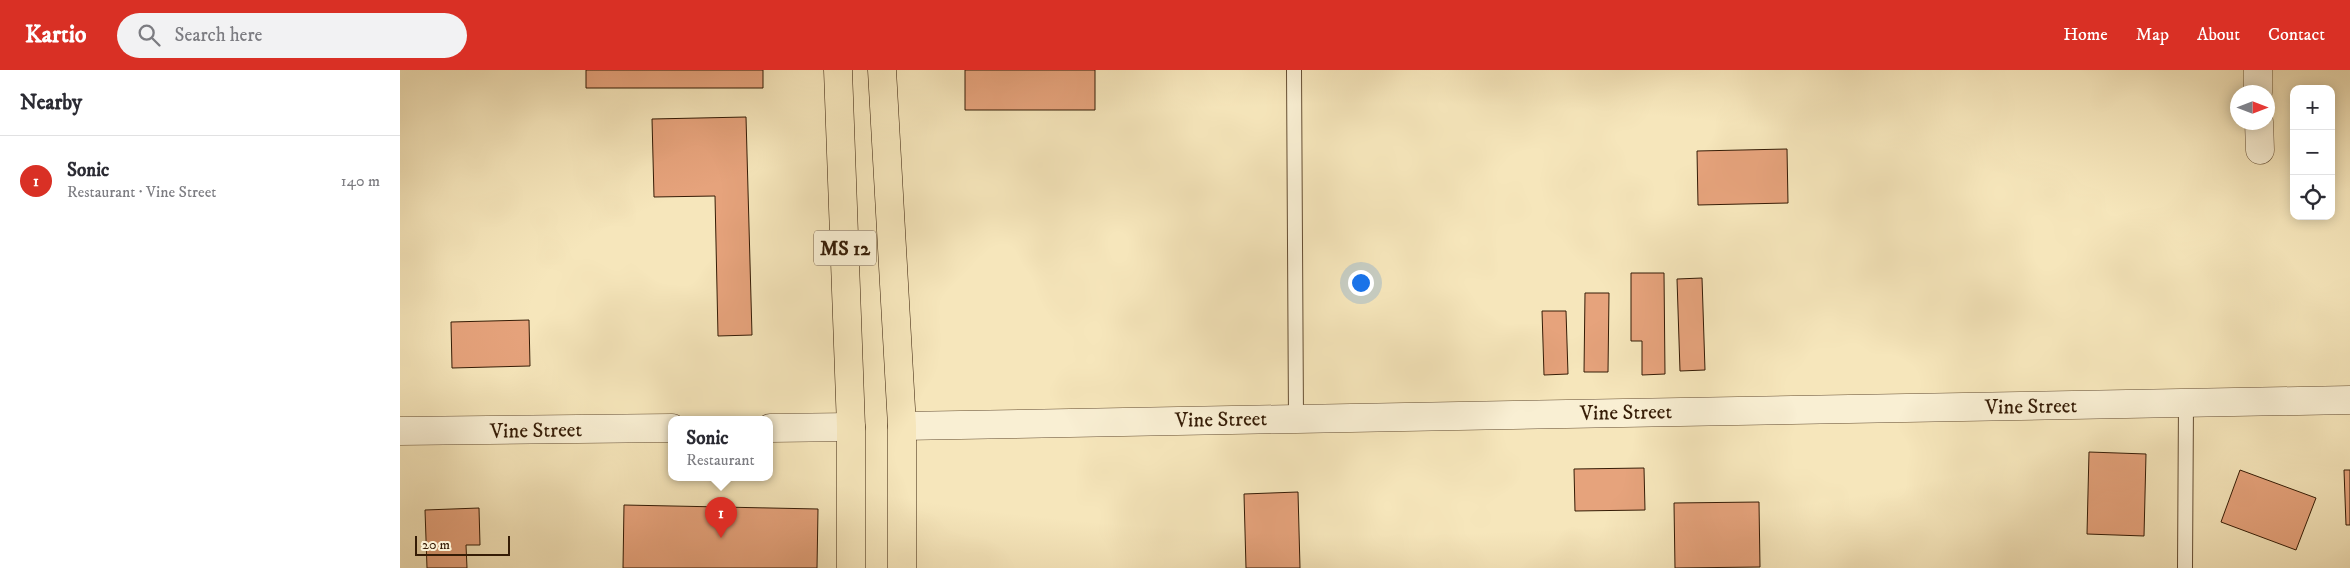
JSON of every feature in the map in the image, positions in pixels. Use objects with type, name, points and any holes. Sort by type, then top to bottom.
[{"type":"main road","name":"MS 12","points":[[838,70],[851,427],[851,568]]},
{"type":"main road","name":"MS 12","points":[[882,70],[902,426],[902,568]]},
{"type":"street","points":[[2258,70],[2258,85]]},
{"type":"street","points":[[2259,130],[2260,150]]},
{"type":"street","name":"Vine Street","points":[[902,426],[2350,400]]},
{"type":"street","points":[[773,428],[851,427]]},
{"type":"street","name":"Vine Street","points":[[400,431],[668,428]]},
{"type":"lane","points":[[1294,70],[1296,418]]},
{"type":"lane","points":[[2185,568],[2186,403]]},
{"type":"building","points":[[586,70],[763,70],[763,88],[586,88]]},
{"type":"building","points":[[965,70],[1095,70],[1095,110],[965,110]]},
{"type":"building","points":[[746,117],[752,335],[718,336],[715,196],[654,197],[652,119]]},
{"type":"building","points":[[1787,149],[1788,203],[1698,205],[1697,151]]},
{"type":"building","points":[[1631,273],[1664,273],[1665,374],[1642,375],[1642,341],[1631,341]]},
{"type":"building","points":[[1702,278],[1705,370],[1680,371],[1677,279]]},
{"type":"building","points":[[1585,293],[1609,293],[1608,372],[1584,372]]},
{"type":"building","points":[[1542,311],[1566,311],[1568,374],[1544,375]]},
{"type":"building","points":[[529,320],[530,366],[452,368],[451,322]]},
{"type":"building","points":[[2089,452],[2146,454],[2144,536],[2087,534]]},
{"type":"building","points":[[1644,468],[1645,510],[1575,511],[1574,469]]},
{"type":"building","points":[[2240,470],[2316,498],[2296,550],[2221,522]]},
{"type":"building","points":[[2344,470],[2350,470],[2350,525],[2346,525]]},
{"type":"building","points":[[1298,492],[1300,568],[1246,568],[1244,494]]},
{"type":"building","points":[[1759,502],[1760,567],[1675,568],[1674,503]]},
{"type":"building","points":[[624,505],[818,509],[817,568],[623,568]]},
{"type":"building","points":[[479,508],[480,545],[466,545],[467,568],[427,568],[425,510]]},
{"type":"place","name":"Sonic","points":[[721,538]]}]
